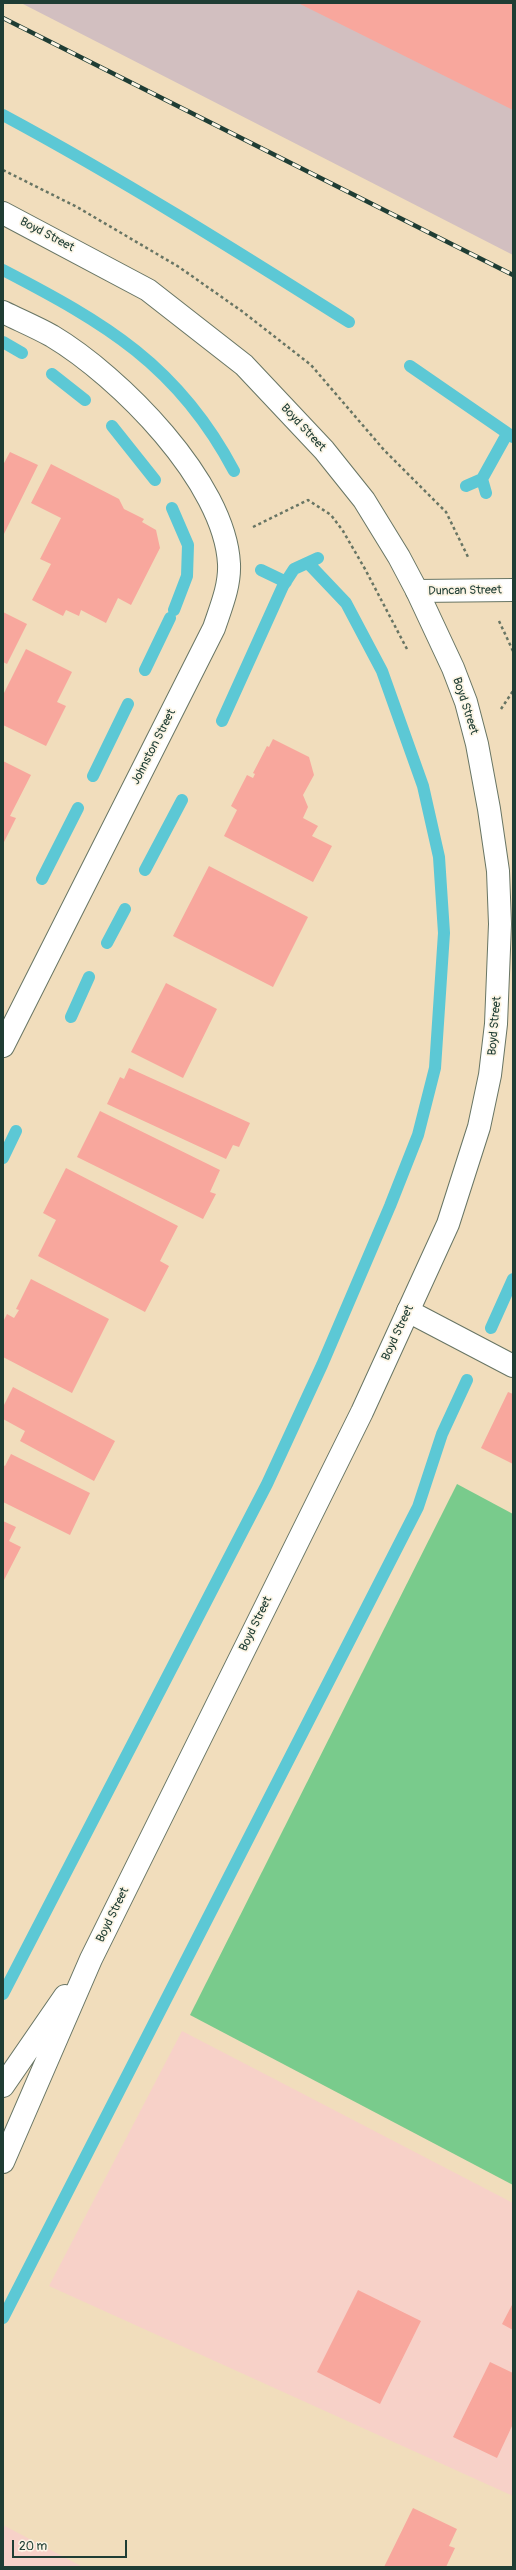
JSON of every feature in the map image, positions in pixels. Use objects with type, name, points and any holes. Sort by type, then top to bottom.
[{"type":"main road","name":"Boyd Street","points":[[3,212],[148,290],[244,364],[324,450],[364,500],[399,557],[417,591],[453,668],[477,744],[498,871],[500,924],[496,1024],[490,1076],[479,1127],[448,1224],[362,1412],[91,1959],[3,2162]]},
{"type":"main road","name":"Johnston Street","points":[[3,312],[52,336],[96,369],[137,406],[173,444],[218,515],[229,563],[226,594],[214,628],[3,1046]]},
{"type":"main road","name":"Duncan Street","points":[[417,591],[513,590]]},
{"type":"main road","points":[[408,1311],[513,1366]]},
{"type":"main road","name":"Boyd Street","points":[[3,2086],[91,1959]]},
{"type":"path","points":[[224,542],[308,500],[318,504],[331,515],[343,531],[365,569],[412,659]]},
{"type":"shaded area","points":[[21,3],[513,3],[513,255],[23,4]]},
{"type":"shaded area","points":[[182,2031],[513,2203],[513,2496],[49,2286]]},
{"type":"shaded area","points":[[3,2525],[83,2567],[3,2567]]},
{"type":"green space","points":[[457,1484],[513,1514],[513,2185],[190,2015]]},
{"type":"building","points":[[298,3],[513,3],[513,110]]},
{"type":"building","points":[[10,452],[38,465],[3,536],[3,465]]},
{"type":"building","points":[[51,464],[119,499],[124,509],[144,519],[142,522],[156,530],[160,548],[131,605],[118,598],[106,623],[81,610],[79,616],[66,610],[63,616],[32,600],[51,564],[40,559],[61,518],[31,503]]},
{"type":"building","points":[[3,612],[27,624],[7,664],[3,662]]},
{"type":"building","points":[[26,649],[72,672],[57,702],[66,706],[46,746],[3,725],[3,695]]},
{"type":"building","points":[[273,739],[309,757],[314,775],[303,795],[308,807],[303,818],[318,826],[312,836],[332,846],[313,882],[224,836],[237,810],[231,806],[247,775],[253,778],[255,774],[253,773],[267,746],[269,747]]},
{"type":"building","points":[[3,761],[31,775],[10,816],[16,818],[3,844]]},
{"type":"building","points":[[209,866],[308,917],[273,987],[173,936]]},
{"type":"building","points":[[166,983],[217,1009],[183,1078],[131,1052]]},
{"type":"building","points":[[129,1068],[250,1123],[239,1147],[233,1145],[226,1159],[107,1104],[120,1077],[124,1079]]},
{"type":"building","points":[[100,1111],[220,1170],[210,1192],[216,1194],[203,1219],[77,1157]]},
{"type":"building","points":[[66,1168],[178,1226],[160,1261],[169,1266],[145,1312],[38,1256],[56,1220],[43,1213]]},
{"type":"building","points":[[31,1279],[109,1319],[72,1393],[3,1357],[3,1322],[7,1314],[14,1318],[19,1310],[16,1309]]},
{"type":"building","points":[[13,1387],[115,1441],[94,1481],[20,1441],[25,1431],[3,1419],[3,1407]]},
{"type":"building","points":[[508,1392],[513,1394],[513,1464],[481,1448]]},
{"type":"building","points":[[11,1454],[90,1493],[70,1535],[3,1502],[3,1465],[5,1466]]},
{"type":"building","points":[[3,1521],[16,1527],[9,1541],[21,1547],[3,1582]]},
{"type":"building","points":[[358,2290],[421,2321],[380,2404],[317,2372]]},
{"type":"building","points":[[513,2303],[513,2330],[502,2324]]},
{"type":"building","points":[[490,2362],[513,2373],[513,2424],[497,2458],[453,2437]]},
{"type":"building","points":[[413,2508],[457,2529],[449,2546],[455,2548],[446,2567],[384,2567]]},
{"type":"waterway","points":[[3,115],[135,190],[349,322]]},
{"type":"waterway","points":[[3,270],[74,309],[106,329],[136,351],[163,375],[189,402],[212,434],[234,471]]},
{"type":"waterway","points":[[3,342],[22,353]]},
{"type":"waterway","points":[[410,366],[513,437]]},
{"type":"waterway","points":[[52,374],[85,400]]},
{"type":"waterway","points":[[112,426],[155,480]]},
{"type":"waterway","points":[[466,486],[482,479],[507,434]]},
{"type":"waterway","points":[[482,479],[486,493]]},
{"type":"waterway","points":[[172,508],[188,545],[187,576],[174,610]]},
{"type":"waterway","points":[[222,721],[283,586],[294,569],[318,558]]},
{"type":"waterway","points":[[3,1994],[267,1484],[322,1365],[390,1206],[418,1135],[435,1068],[444,933],[439,857],[423,786],[382,671],[346,603],[308,563]]},
{"type":"waterway","points":[[261,570],[286,582]]},
{"type":"waterway","points":[[145,670],[170,618]]},
{"type":"waterway","points":[[93,776],[128,704]]},
{"type":"waterway","points":[[145,870],[182,800]]},
{"type":"waterway","points":[[42,879],[78,808]]},
{"type":"waterway","points":[[107,943],[125,909]]},
{"type":"waterway","points":[[71,1017],[89,977]]},
{"type":"waterway","points":[[3,1158],[16,1131]]},
{"type":"waterway","points":[[491,1328],[513,1279]]},
{"type":"waterway","points":[[3,2318],[418,1507],[442,1434],[467,1380]]},
{"type":"railway","points":[[3,18],[513,275]]}]
